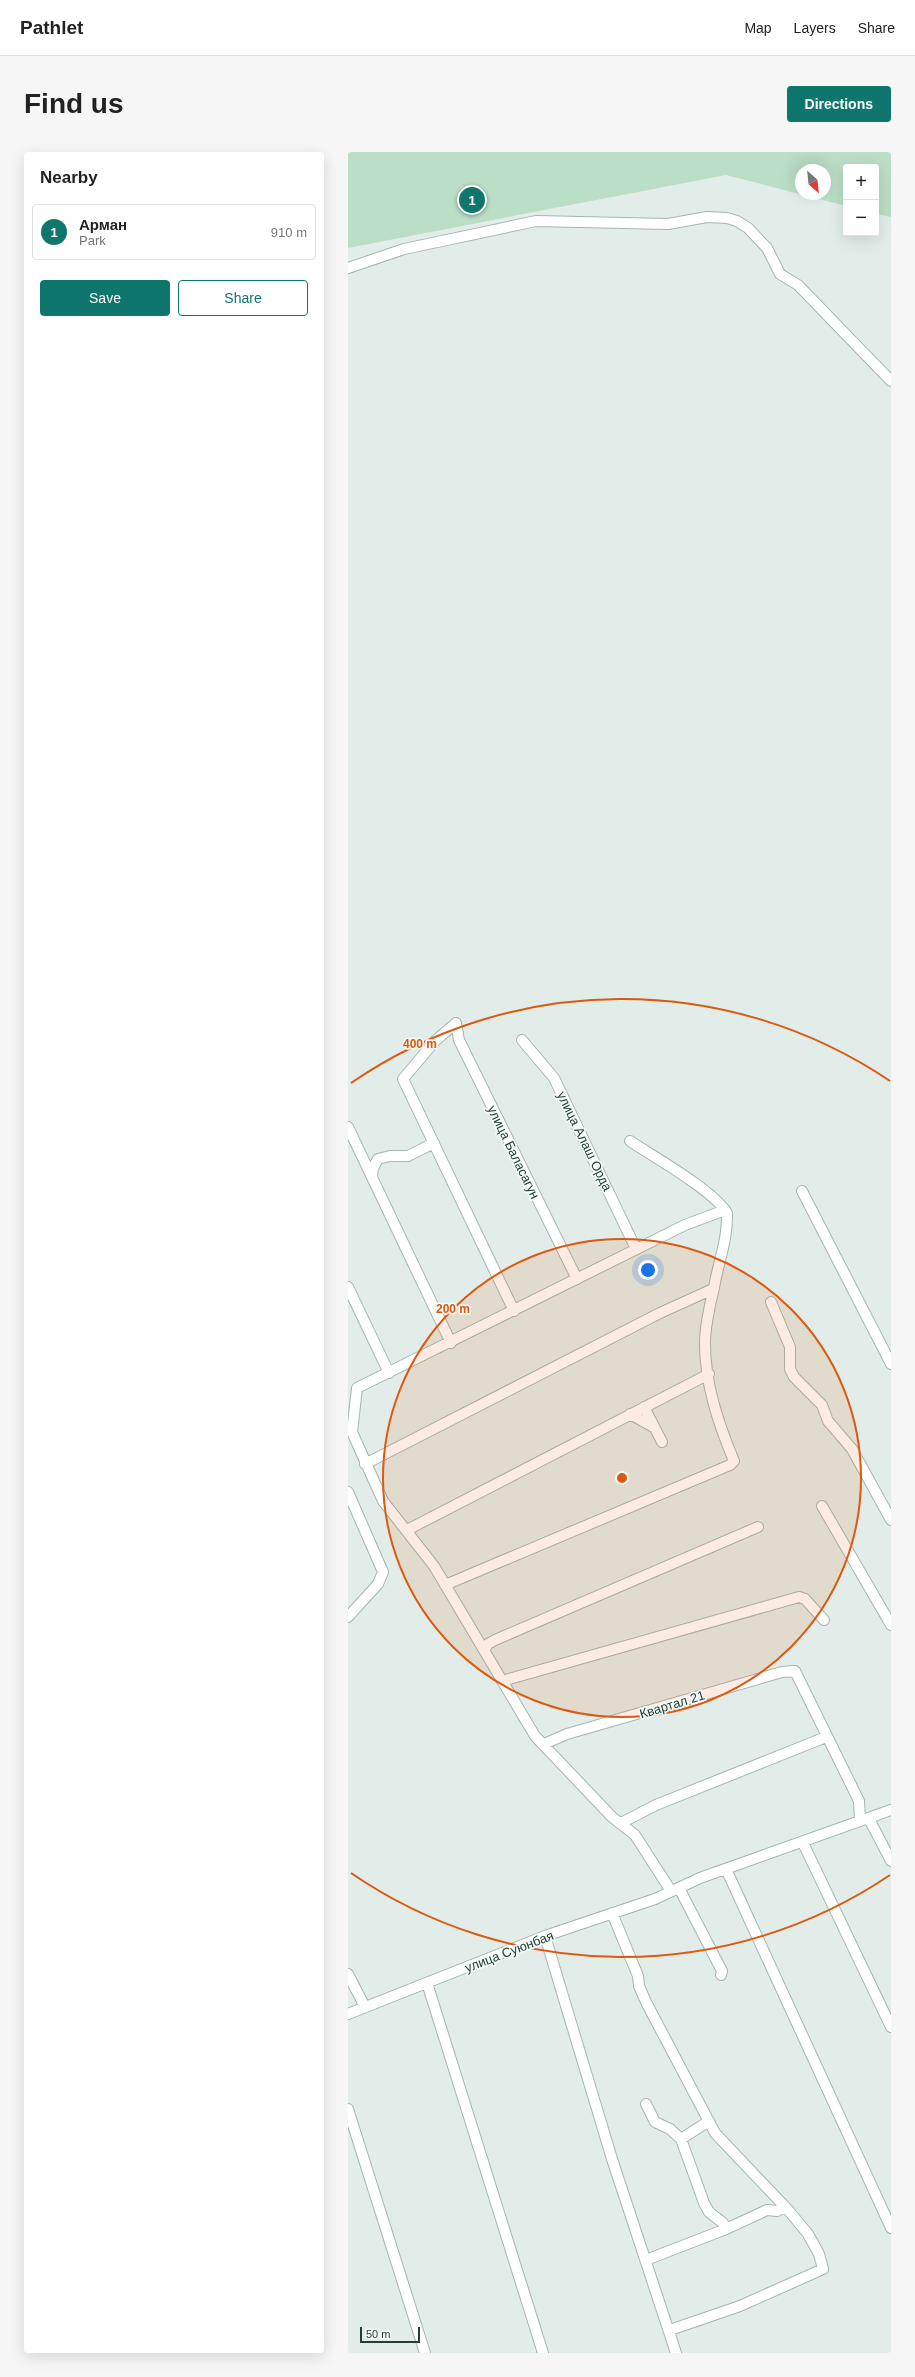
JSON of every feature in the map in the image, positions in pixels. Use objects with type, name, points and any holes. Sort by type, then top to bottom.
[{"type":"street","points":[[348,268],[404,248],[536,221],[617,221],[668,224],[707,217],[737,220],[748,228],[767,248],[780,274],[798,286],[891,381]]},
{"type":"street","name":"улица Баласагун","points":[[434,1143],[403,1079],[435,1041],[456,1023],[459,1040],[577,1279]]},
{"type":"street","name":"улица Алаш Орда","points":[[522,1040],[554,1078],[636,1249]]},
{"type":"street","points":[[349,1132],[451,1343]]},
{"type":"street","points":[[445,1585],[732,1464],[734,1461],[723,1436],[718,1416],[709,1374],[705,1338],[713,1289],[725,1240],[727,1220],[725,1210],[711,1196],[675,1170],[630,1141]]},
{"type":"street","points":[[372,1177],[375,1163],[378,1159],[390,1156],[408,1156],[434,1143],[514,1311]]},
{"type":"street","points":[[802,1191],[891,1364]]},
{"type":"street","points":[[721,1975],[722,1971],[675,1890],[635,1835],[621,1823],[531,1730],[445,1585],[407,1530],[383,1501],[365,1464],[352,1432],[355,1393],[357,1388],[451,1343],[685,1225],[725,1210]]},
{"type":"street","points":[[348,1287],[389,1373]]},
{"type":"street","points":[[365,1464],[660,1314],[713,1289]]},
{"type":"street","points":[[771,1302],[790,1347],[790,1370],[794,1377],[822,1405],[828,1421],[852,1449],[891,1520]]},
{"type":"street","points":[[407,1530],[709,1374]]},
{"type":"street","points":[[644,1407],[662,1442]]},
{"type":"street","points":[[630,1414],[655,1428]]},
{"type":"street","points":[[348,1492],[383,1572],[378,1584],[348,1617]]},
{"type":"street","points":[[822,1506],[891,1625]]},
{"type":"street","points":[[484,1650],[488,1644],[495,1640],[758,1527]]},
{"type":"street","points":[[502,1681],[800,1597],[805,1599],[824,1620]]},
{"type":"street","name":"Квартал 21","points":[[544,1744],[567,1734],[782,1672],[795,1671],[826,1737]]},
{"type":"street","points":[[621,1823],[656,1805],[826,1737],[859,1801],[865,1820],[891,1861]]},
{"type":"street","name":"улица Суюнбая","points":[[348,2014],[545,1936],[612,1913],[675,1890],[726,1869],[803,1843],[891,1810]]},
{"type":"street","points":[[803,1843],[891,2027]]},
{"type":"street","points":[[726,1869],[891,2228]]},
{"type":"street","points":[[612,1913],[638,1976],[639,1986],[646,2002],[715,2133],[785,2207],[808,2234],[819,2254],[823,2269],[740,2306],[670,2330]]},
{"type":"street","points":[[545,1936],[612,2160],[670,2330],[676,2353]]},
{"type":"street","points":[[348,1974],[365,2007]]},
{"type":"street","points":[[426,1983],[543,2353]]},
{"type":"street","points":[[646,2104],[655,2122],[670,2129],[681,2139],[704,2203],[709,2212],[723,2223],[726,2229]]},
{"type":"street","points":[[348,2109],[425,2353]]},
{"type":"street","points":[[681,2139],[709,2122]]},
{"type":"street","points":[[646,2260],[726,2229],[761,2212],[767,2210],[777,2211],[785,2207]]},
{"type":"green space","points":[[348,152],[891,152],[891,217],[879,215],[879,164],[843,164],[843,205],[823,200],[831,200],[831,164],[795,164],[795,193],[726,175],[348,248]]},
{"type":"place","name":"Арман","points":[[472,200]]}]
